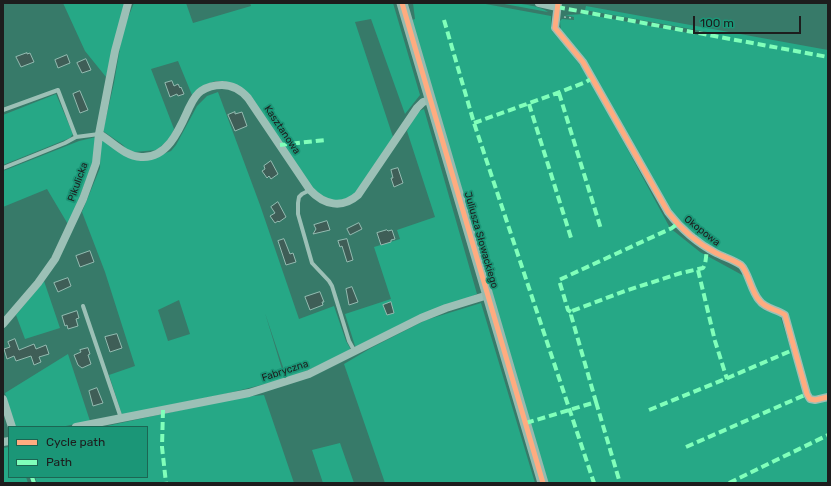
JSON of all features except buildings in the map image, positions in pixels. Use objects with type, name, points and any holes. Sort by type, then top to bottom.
[{"type":"street","name":"Pikulicka","points":[[3,324],[56,260],[83,199],[96,163],[99,134],[115,51],[128,3]]},
{"type":"street","name":"Juliusza Słowackiego","points":[[402,3],[543,483]]},
{"type":"street","points":[[539,3],[558,5]]},
{"type":"street","name":"Okopowa","points":[[558,5],[555,28],[583,62],[668,212],[682,230],[708,249],[741,265],[753,291],[760,302],[785,315],[807,394],[810,399],[815,400],[828,398]]},
{"type":"street","name":"Kasztanowa","points":[[99,134],[116,147],[130,155],[140,157],[154,156],[168,146],[195,97],[200,91],[220,85],[234,88],[242,92],[248,98],[310,190],[320,199],[331,204],[341,204],[354,199],[364,187],[417,108],[424,102],[430,100]]},
{"type":"street","name":"Fabryczna","points":[[81,426],[248,393],[309,374],[356,352],[385,335],[421,318],[446,308],[488,295]]},
{"type":"street","points":[[3,399],[12,426]]},
{"type":"lane","points":[[3,110],[58,90],[76,137]]},
{"type":"lane","points":[[3,168],[65,143],[76,137],[99,134]]},
{"type":"lane","points":[[310,190],[299,197],[298,214],[312,263],[332,286],[349,341],[356,352]]},
{"type":"lane","points":[[83,306],[121,418]]},
{"type":"path","points":[[556,15],[574,18]]},
{"type":"green space","points":[[63,3],[125,3],[106,77],[85,51]]},
{"type":"green space","points":[[134,3],[186,3],[193,23],[251,6],[250,3],[393,3],[420,95],[405,114],[371,19],[355,22],[393,137],[354,196],[334,202],[314,192],[251,96],[225,81],[215,81],[198,89],[192,95],[178,61],[151,69],[174,129],[170,138],[157,150],[134,152],[126,149],[123,145],[103,131],[114,83],[123,30]]},
{"type":"green space","points":[[413,3],[480,3],[551,16],[552,31],[587,74],[670,228],[700,252],[744,276],[756,302],[764,310],[780,315],[806,398],[828,399],[828,483],[548,483],[412,20],[415,19]]},
{"type":"green space","points":[[499,3],[538,7],[548,12]]},
{"type":"green space","points":[[586,6],[828,50],[828,395],[811,396],[787,315],[761,300],[749,274],[712,249],[679,221],[666,204],[561,32],[560,21],[562,19],[574,20],[574,17],[565,15],[585,14],[705,36],[707,32],[585,10]]},
{"type":"green space","points":[[218,92],[260,205],[299,319],[334,306],[346,341],[350,348],[350,352],[287,379],[265,313],[285,379],[225,394],[122,415],[109,375],[135,366],[105,272],[82,212],[100,168],[101,137],[127,155],[163,154],[171,151],[176,145],[197,106],[207,96]],"holes":[[[179,300],[190,334],[168,341],[158,310]]]},
{"type":"green space","points":[[56,94],[73,134],[70,138],[3,165],[3,115]]},
{"type":"green space","points":[[424,109],[477,294],[359,347],[355,346],[345,314],[391,299],[374,247],[400,239],[397,230],[435,217],[407,131],[417,112]]},
{"type":"green space","points":[[96,137],[94,158],[69,226],[47,189],[3,207],[3,171],[79,141]]},
{"type":"green space","points":[[44,281],[60,328],[25,339],[16,315]]},
{"type":"green space","points":[[481,303],[535,483],[385,483],[344,364],[371,348],[426,320]]},
{"type":"green space","points":[[68,354],[90,421],[66,426],[15,426],[5,393]]},
{"type":"green space","points":[[264,395],[294,483],[37,483],[35,478],[148,478],[148,426],[107,426],[242,397]]},
{"type":"green space","points":[[340,443],[354,483],[323,483],[312,450]]},
{"type":"green space","points":[[8,447],[8,478],[26,478],[28,483],[3,483],[3,448]]},
{"type":"marked path","points":[[557,7],[828,57]]},
{"type":"marked path","points":[[444,20],[474,123],[594,483]]},
{"type":"marked path","points":[[474,123],[560,92],[586,82],[592,78]]},
{"type":"marked path","points":[[559,93],[601,229]]},
{"type":"marked path","points":[[529,104],[572,241]]},
{"type":"marked path","points":[[280,145],[325,140]]},
{"type":"marked path","points":[[571,312],[568,310],[559,280],[672,228],[677,224]]},
{"type":"marked path","points":[[526,423],[596,402],[571,315],[572,311],[625,291],[681,273],[703,268],[708,249]]},
{"type":"marked path","points":[[698,270],[715,341],[727,379]]},
{"type":"marked path","points":[[649,410],[795,349]]},
{"type":"marked path","points":[[686,447],[807,394]]},
{"type":"marked path","points":[[596,402],[620,483]]},
{"type":"marked path","points":[[163,410],[162,447],[166,483]]},
{"type":"marked path","points":[[729,483],[828,435]]},
{"type":"marked path","points":[[32,478],[34,483]]},
{"type":"cycle path","points":[[402,3],[543,483]]},
{"type":"cycle path","points":[[558,3],[555,28],[583,62],[668,212],[678,224],[696,240],[716,253],[741,265],[746,272],[756,296],[762,303],[785,315],[807,394],[810,399],[815,400],[828,397]]}]
